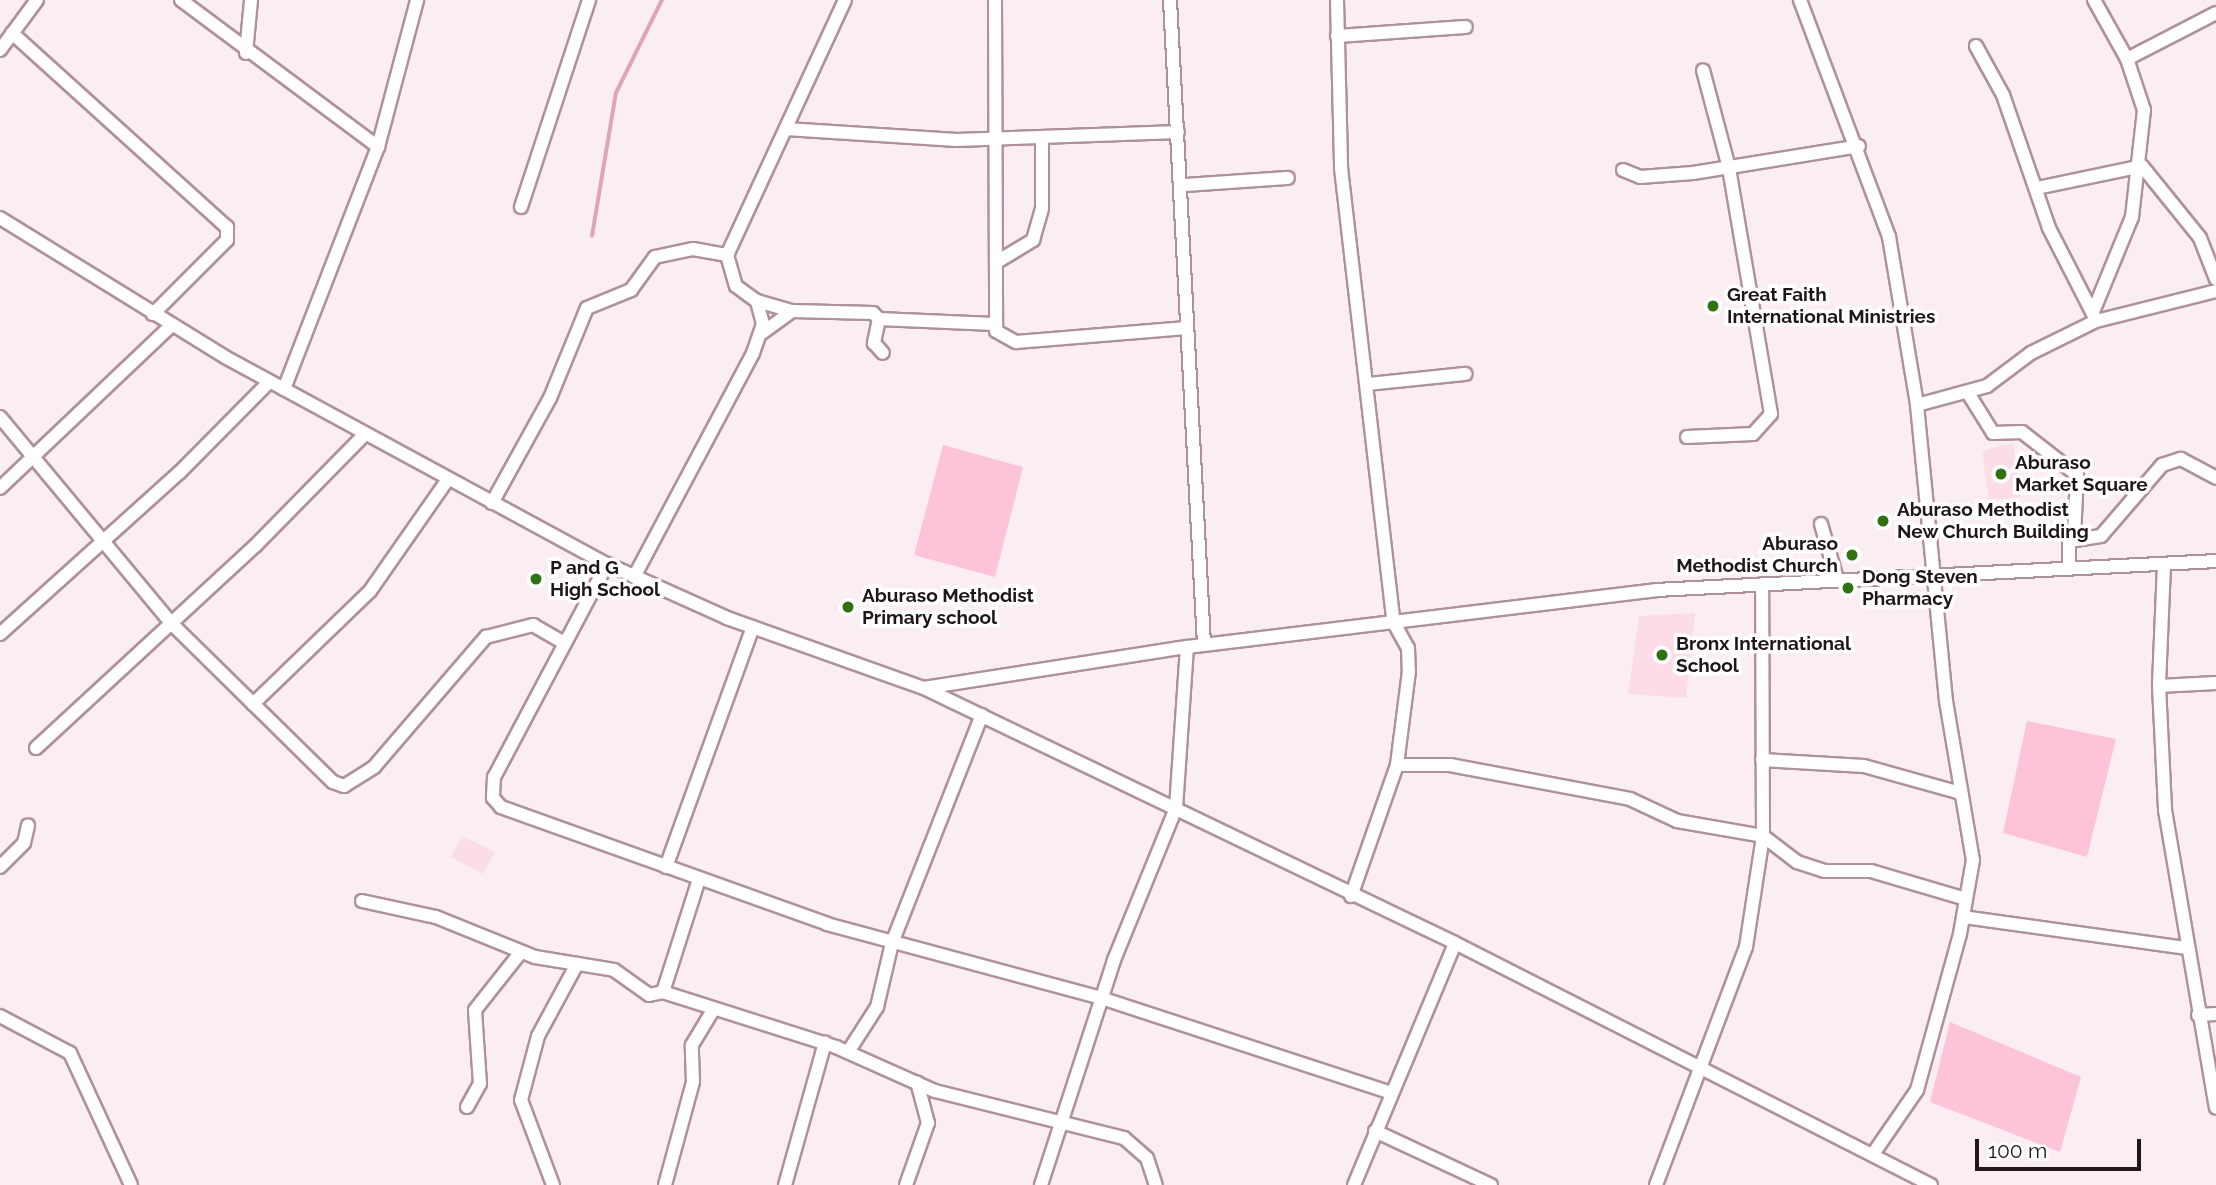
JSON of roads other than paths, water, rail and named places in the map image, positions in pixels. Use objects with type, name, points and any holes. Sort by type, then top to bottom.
[{"type":"street","points":[[37,0],[5,39],[227,227],[227,240],[153,314]]},
{"type":"street","points":[[181,0],[246,53],[378,147]]},
{"type":"street","points":[[246,53],[251,0]]},
{"type":"street","points":[[284,389],[378,147],[417,0]]},
{"type":"street","points":[[521,207],[589,0]]},
{"type":"street","points":[[845,0],[727,255],[736,286],[757,301],[792,311],[873,313],[879,319],[994,324]]},
{"type":"street","points":[[995,0],[995,141],[991,176],[1000,260],[994,324],[1005,340],[1016,342],[1186,328]]},
{"type":"street","points":[[1170,0],[1178,132],[1185,185],[1186,328],[1204,644]]},
{"type":"street","points":[[1337,0],[1341,168],[1394,623],[1408,648],[1409,671],[1396,765],[1351,896]]},
{"type":"street","points":[[1800,0],[1859,146],[1889,237],[1917,405],[1931,574],[1961,793],[1973,860],[1963,918],[1917,1090],[1873,1154]]},
{"type":"street","points":[[2094,0],[2127,59],[2144,110],[2142,166],[2133,217],[2095,317]]},
{"type":"street","points":[[2127,59],[2216,13]]},
{"type":"street","points":[[1337,36],[1466,27]]},
{"type":"street","points":[[1976,46],[2003,96],[2037,188],[2095,317]]},
{"type":"street","points":[[1687,437],[1753,434],[1771,414],[1729,167],[1703,70]]},
{"type":"street","points":[[786,129],[995,141],[1178,132]]},
{"type":"street","points":[[1000,260],[1031,243],[1037,228],[1042,139]]},
{"type":"street","points":[[1623,170],[1640,177],[1729,167],[1859,146]]},
{"type":"street","points":[[2037,188],[2142,166]]},
{"type":"street","points":[[2142,166],[2200,239],[2216,279]]},
{"type":"street","points":[[1185,185],[1288,178]]},
{"type":"street","points":[[0,218],[172,326],[270,382],[446,482],[492,503],[607,564],[753,627],[924,688],[982,715],[1351,896],[1455,943],[1931,1185]]},
{"type":"street","points":[[492,503],[550,398],[587,308],[631,290],[655,257],[693,249],[727,255]]},
{"type":"street","points":[[1917,405],[1968,393],[2095,317],[2216,290]]},
{"type":"street","points":[[757,301],[762,332]]},
{"type":"street","points":[[634,577],[762,332],[792,311]]},
{"type":"street","points":[[879,319],[874,343],[883,353]]},
{"type":"street","points":[[0,488],[172,326]]},
{"type":"street","points":[[1368,384],[1465,374]]},
{"type":"street","points":[[0,634],[270,382]]},
{"type":"street","points":[[1968,393],[1993,433],[2022,432],[2077,475],[2074,537],[2069,566]]},
{"type":"street","points":[[0,417],[171,623],[324,776],[344,786],[374,767],[486,637],[533,625],[561,641]]},
{"type":"street","points":[[36,748],[171,623],[364,435]]},
{"type":"street","points":[[2074,537],[2101,536],[2171,460],[2216,478]]},
{"type":"street","points":[[253,704],[370,591],[446,482]]},
{"type":"street","points":[[1821,524],[1837,579]]},
{"type":"street","points":[[924,688],[1204,644],[1656,590],[2069,566],[2164,565],[2216,561]]},
{"type":"street","points":[[607,564],[561,641],[494,777],[493,798],[517,816],[666,867],[698,882],[892,943],[1101,998],[1391,1093]]},
{"type":"street","points":[[2164,565],[2159,686],[2165,810],[2185,948],[2216,1108]]},
{"type":"street","points":[[1656,1185],[1698,1066],[1739,976],[1763,836],[1762,584]]},
{"type":"street","points":[[666,867],[753,627]]},
{"type":"street","points":[[1041,1185],[1101,998],[1176,808],[1187,647]]},
{"type":"street","points":[[2159,686],[2216,683]]},
{"type":"street","points":[[849,1052],[877,1007],[892,943],[982,715]]},
{"type":"street","points":[[1762,760],[1864,765],[1961,793]]},
{"type":"street","points":[[1396,765],[1450,765],[1630,800],[1686,824],[1763,836],[1797,863],[1825,871],[1871,871],[1966,899]]},
{"type":"street","points":[[0,867],[24,843],[28,825]]},
{"type":"street","points":[[663,992],[698,882]]},
{"type":"street","points":[[362,901],[436,917],[521,952],[614,970],[649,995],[663,992],[849,1052],[917,1082],[1063,1120],[1138,1145],[1156,1185]]},
{"type":"street","points":[[1963,918],[2185,948]]},
{"type":"street","points":[[1354,1185],[1455,943]]},
{"type":"street","points":[[467,1107],[480,1084],[475,1010],[521,952]]},
{"type":"street","points":[[553,1185],[521,1100],[538,1036],[578,964]]},
{"type":"street","points":[[665,1185],[693,1082],[692,1045],[713,1010]]},
{"type":"street","points":[[2198,1015],[2216,1014]]},
{"type":"street","points":[[0,1016],[70,1053],[131,1185]]},
{"type":"street","points":[[785,1185],[825,1044]]},
{"type":"street","points":[[906,1185],[928,1123],[917,1082]]},
{"type":"street","points":[[1375,1131],[1491,1185]]},
{"type":"waterway","points":[[592,236],[616,93],[662,0]]},
{"type":"place","name":"Great Faith International Ministries","points":[[1713,306]]},
{"type":"place","name":"Aburaso Market Square","points":[[2001,474]]},
{"type":"place","name":"Aburaso Methodist New Church Building","points":[[1883,521]]},
{"type":"place","name":"Aburaso Methodist Church","points":[[1852,555]]},
{"type":"place","name":"P and G High School","points":[[536,579]]},
{"type":"place","name":"Dong Steven Pharmacy","points":[[1848,588]]},
{"type":"place","name":"Aburaso Methodist Primary school","points":[[848,607]]},
{"type":"place","name":"Bronx International School","points":[[1662,655]]}]
